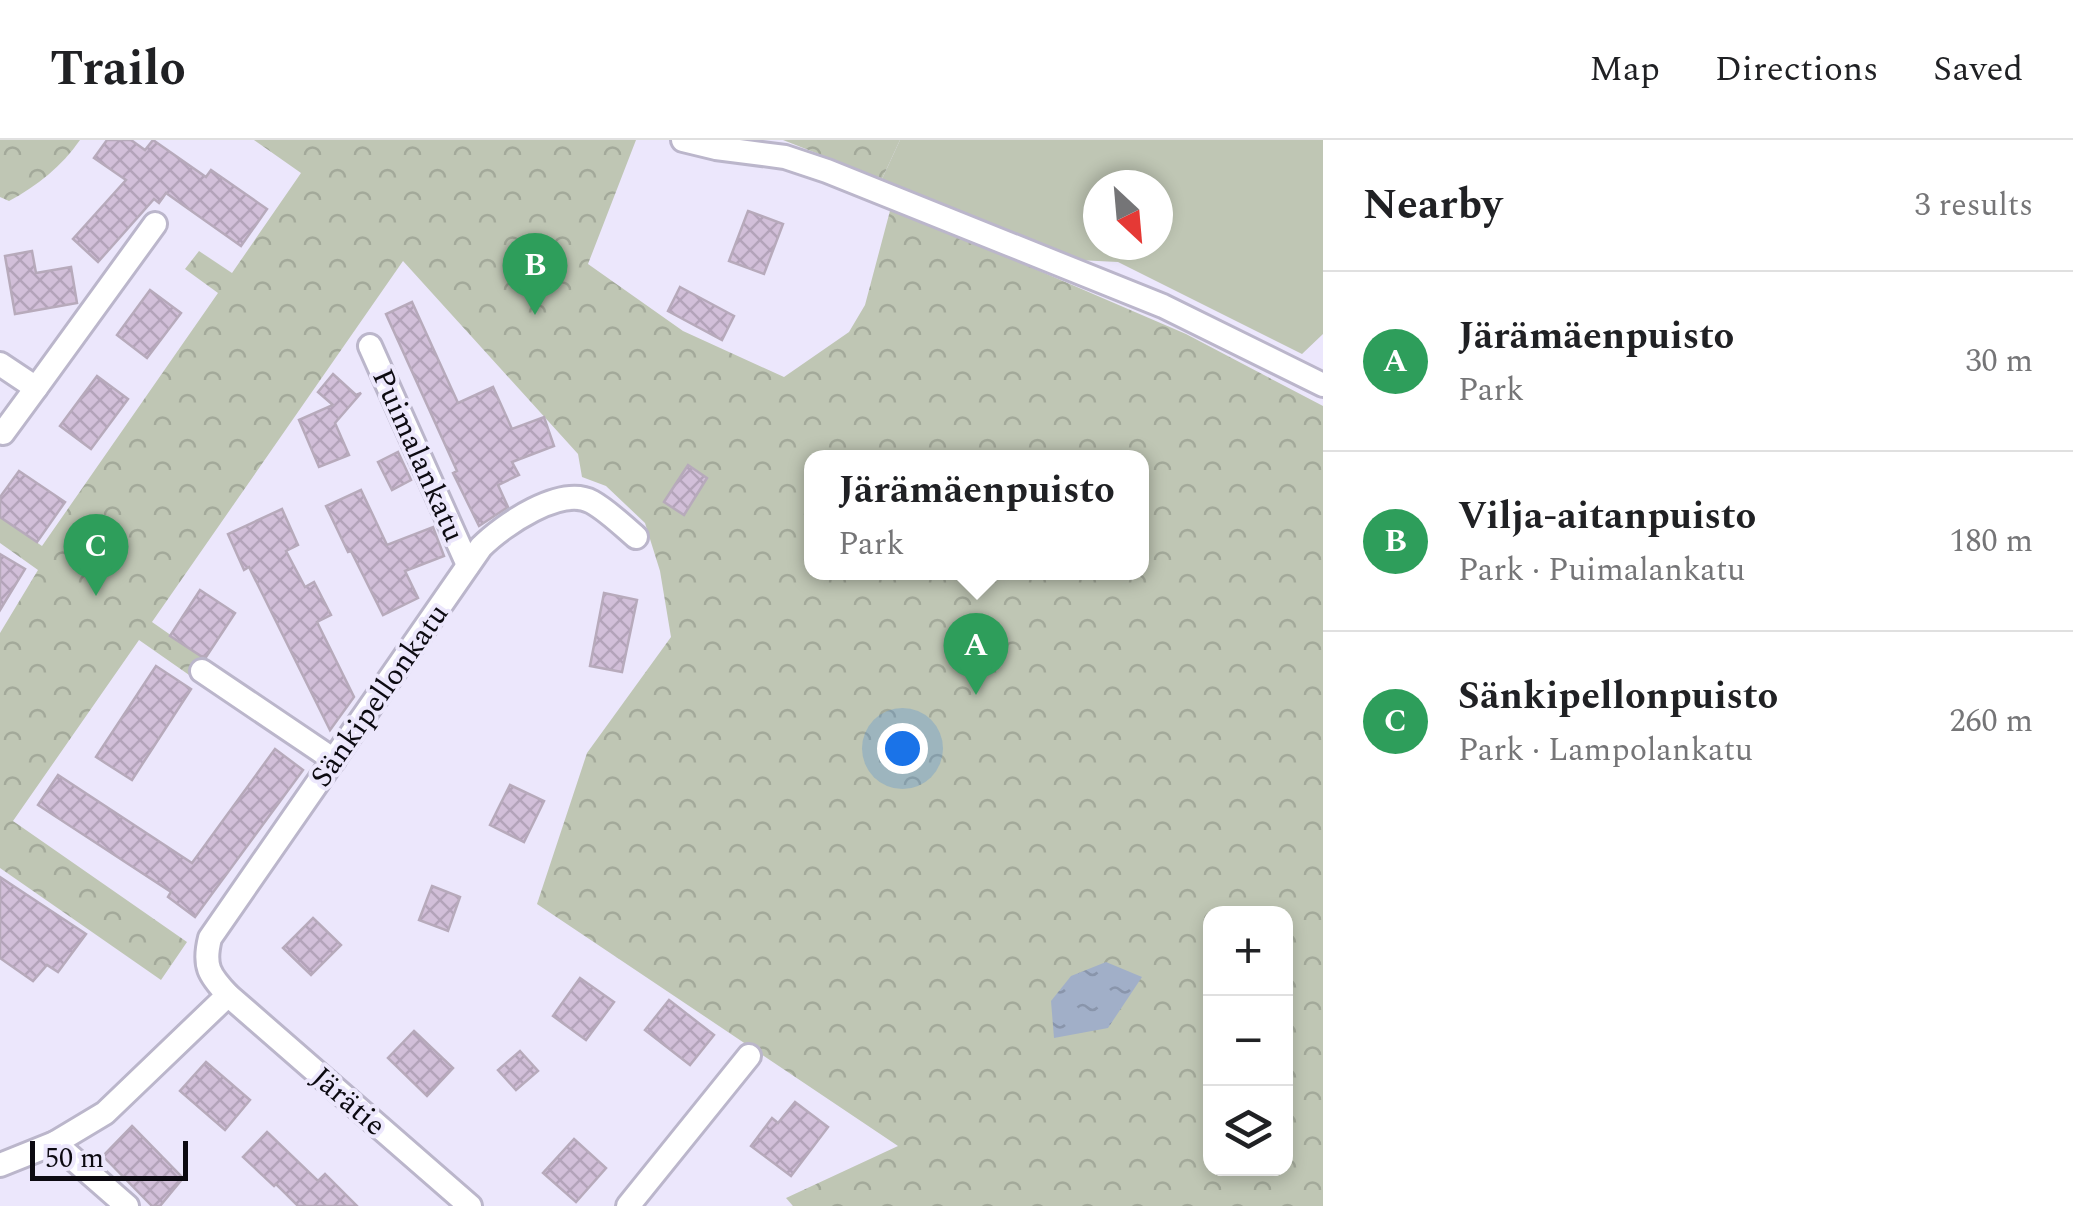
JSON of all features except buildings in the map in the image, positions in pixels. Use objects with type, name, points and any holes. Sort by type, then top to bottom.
[{"type":"street","points":[[683,140],[785,157],[827,171],[1163,306],[1323,385]]},
{"type":"street","points":[[2,432],[155,224]]},
{"type":"street","name":"Puimalankatu","points":[[370,346],[468,565]]},
{"type":"street","points":[[0,364],[36,388]]},
{"type":"street","name":"Sänkipellonkatu","points":[[228,995],[208,970],[210,938],[488,540],[514,520],[576,497],[592,502],[636,536]]},
{"type":"street","points":[[202,671],[334,760]]},
{"type":"street","points":[[0,1165],[55,1143],[105,1113],[228,995]]},
{"type":"street","name":"Järätie","points":[[228,995],[470,1206]]},
{"type":"street","points":[[628,1206],[749,1056]]},
{"type":"street","points":[[55,1143],[127,1206]]},
{"type":"green space","points":[[0,140],[80,140],[48,175],[9,201],[0,197]]},
{"type":"green space","points":[[254,140],[636,140],[588,264],[683,331],[784,377],[849,332],[865,305],[891,207],[1186,334],[1323,406],[1323,1206],[793,1206],[786,1198],[898,1146],[537,904],[587,753],[671,637],[660,571],[645,523],[606,486],[582,477],[578,454],[403,261],[152,622],[215,666],[202,684],[139,640],[13,821],[187,942],[161,980],[0,868],[0,633],[38,570],[0,543],[0,517],[42,546],[218,293],[185,269],[199,251],[232,273],[301,173]]},
{"type":"green space","points":[[783,140],[900,140],[882,179]]},
{"type":"green space","points":[[900,140],[1323,140],[1323,334],[1302,354],[1118,262],[1037,258],[935,208],[922,196],[882,179]]},
{"type":"water","points":[[1106,962],[1142,977],[1108,1028],[1054,1038],[1051,1001],[1071,976]]},
{"type":"place","name":"Vilja-aitanpuisto","points":[[535,315]]},
{"type":"place","name":"Sänkipellonpuisto","points":[[96,596]]},
{"type":"place","name":"Järämäenpuisto","points":[[976,695]]}]
